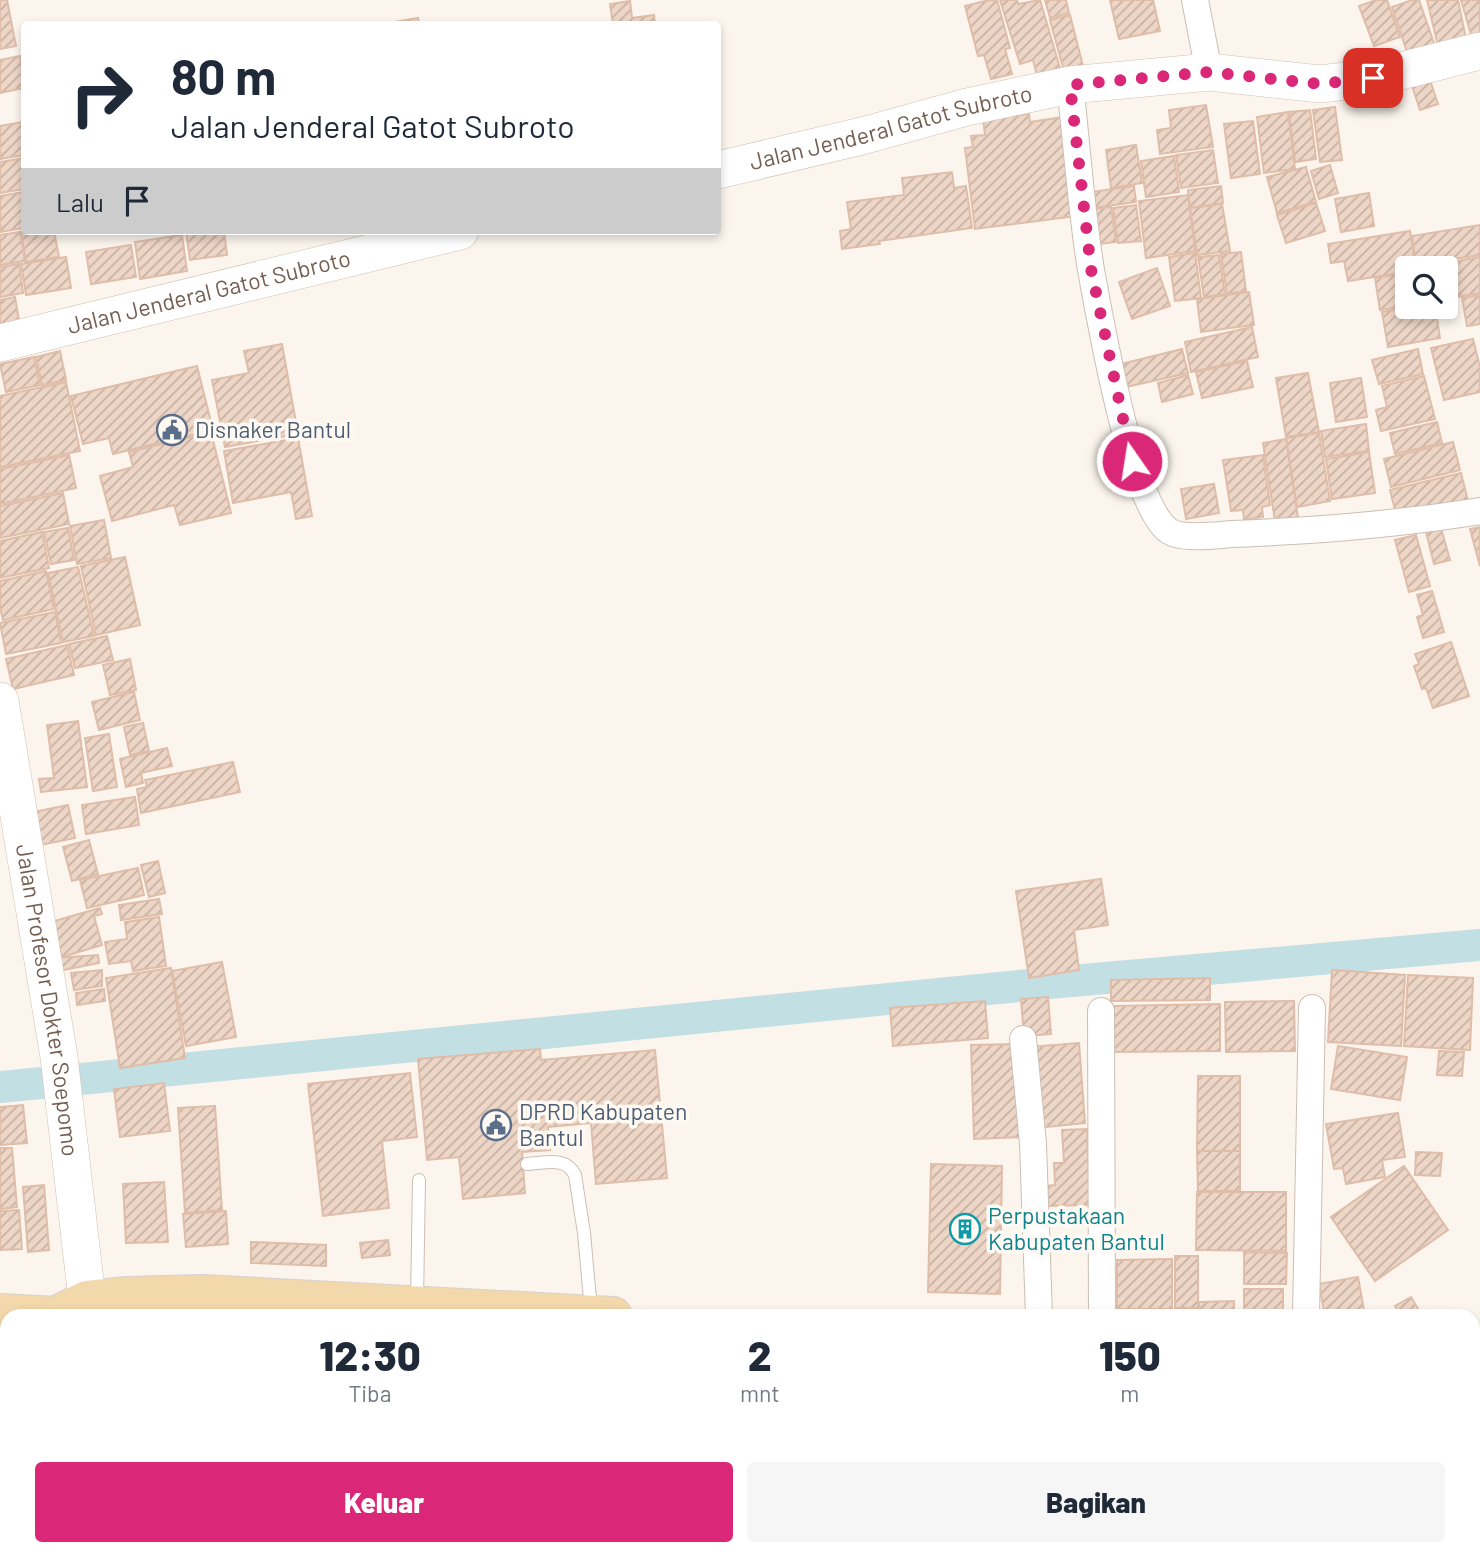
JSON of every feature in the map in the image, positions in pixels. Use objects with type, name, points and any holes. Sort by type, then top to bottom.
[{"type":"main road","name":"Jalan Jenderal Gatot Subroto","points":[[721,169],[862,136],[967,107],[1070,85],[1209,72],[1320,84],[1373,78],[1480,51]]},
{"type":"main road","name":"Jalan Jenderal Gatot Subroto","points":[[0,343],[444,235]]},
{"type":"main road","name":"Jalan Profesor Dokter Soepomo","points":[[0,701],[59,1057],[67,1124],[73,1309]]},
{"type":"main road","points":[[94,1309],[202,1294],[392,1309]]},
{"type":"street","points":[[1195,0],[1209,72]]},
{"type":"street","points":[[1070,85],[1091,269],[1117,395],[1132,461],[1154,514],[1169,532],[1191,536],[1315,531],[1425,520],[1480,511]]},
{"type":"street","points":[[1306,1309],[1312,1009]]},
{"type":"street","points":[[1101,1011],[1102,1309]]},
{"type":"street","points":[[1023,1039],[1033,1144],[1039,1309]]},
{"type":"lane","points":[[527,1164],[565,1162],[571,1167],[575,1175],[590,1274],[600,1309]]},
{"type":"lane","points":[[417,1309],[419,1180]]},
{"type":"building","points":[[0,0],[7,0],[16,46],[0,49]]},
{"type":"building","points":[[997,0],[1010,48],[1005,49],[1012,74],[991,79],[984,55],[978,56],[965,6]]},
{"type":"building","points":[[1000,0],[1017,0],[1018,4],[1040,0],[1060,68],[1037,75],[1033,60],[1020,64]]},
{"type":"building","points":[[1045,0],[1066,0],[1069,13],[1050,18]]},
{"type":"building","points":[[1110,0],[1153,0],[1160,31],[1119,39]]},
{"type":"building","points":[[1376,0],[1387,0],[1400,37],[1374,46],[1359,6]]},
{"type":"building","points":[[1419,0],[1435,46],[1408,55],[1392,7]]},
{"type":"building","points":[[1427,0],[1458,0],[1466,39],[1438,46]]},
{"type":"building","points":[[1461,0],[1480,0],[1480,36],[1472,38]]},
{"type":"building","points":[[630,1],[632,18],[654,15],[655,21],[613,21],[610,4]]},
{"type":"building","points":[[1070,15],[1083,66],[1064,71],[1050,20]]},
{"type":"building","points":[[20,56],[21,89],[0,93],[0,60]]},
{"type":"building","points":[[1430,80],[1438,104],[1420,110],[1412,86]]},
{"type":"building","points":[[1206,105],[1213,147],[1160,154],[1157,130],[1171,128],[1169,110]]},
{"type":"building","points":[[1335,107],[1342,160],[1320,162],[1313,110]]},
{"type":"building","points":[[1310,110],[1316,159],[1295,162],[1289,112]]},
{"type":"building","points":[[1288,112],[1295,169],[1264,173],[1257,117]]},
{"type":"building","points":[[1029,114],[1030,122],[1064,117],[1077,216],[975,229],[965,148],[973,147],[971,136],[985,135],[983,119]]},
{"type":"building","points":[[1253,121],[1260,174],[1231,178],[1224,124]]},
{"type":"building","points":[[21,122],[21,156],[0,159],[0,126]]},
{"type":"building","points":[[1136,145],[1142,183],[1111,188],[1106,150]]},
{"type":"building","points":[[1213,150],[1218,183],[1181,188],[1176,155]]},
{"type":"building","points":[[1174,156],[1179,192],[1146,197],[1141,161]]},
{"type":"building","points":[[21,158],[21,190],[0,193],[0,162]]},
{"type":"building","points":[[1330,165],[1338,193],[1319,199],[1311,171]]},
{"type":"building","points":[[1306,167],[1316,202],[1277,213],[1267,177]]},
{"type":"building","points":[[952,172],[954,188],[966,186],[972,228],[842,249],[840,231],[851,229],[847,202],[904,195],[902,178]]},
{"type":"building","points":[[1134,186],[1136,202],[1086,209],[1084,193]]},
{"type":"building","points":[[1221,186],[1223,203],[1190,208],[1188,190]]},
{"type":"building","points":[[21,192],[21,228],[0,232],[0,196]]},
{"type":"building","points":[[1369,193],[1374,226],[1341,232],[1335,199]]},
{"type":"building","points":[[1188,195],[1195,251],[1146,258],[1139,201]]},
{"type":"building","points":[[1316,203],[1325,231],[1286,243],[1277,215]]},
{"type":"building","points":[[1222,204],[1230,251],[1197,255],[1190,208]]},
{"type":"building","points":[[1136,205],[1141,241],[1118,243],[1113,208]]},
{"type":"building","points":[[1111,207],[1116,242],[1092,245],[1087,210]]},
{"type":"building","points":[[1480,225],[1480,255],[1458,258],[1458,256],[1415,256],[1412,236]]},
{"type":"building","points":[[1410,231],[1414,256],[1395,256],[1395,274],[1348,281],[1344,261],[1331,263],[1328,244]]},
{"type":"building","points":[[20,232],[25,261],[0,265],[0,235]]},
{"type":"building","points":[[22,235],[55,235],[59,257],[26,262]]},
{"type":"building","points":[[182,235],[187,271],[140,279],[135,242]]},
{"type":"building","points":[[187,235],[224,235],[227,255],[190,260]]},
{"type":"building","points":[[131,245],[136,277],[91,284],[86,252]]},
{"type":"building","points":[[1241,252],[1246,291],[1227,294],[1221,254]]},
{"type":"building","points":[[1195,253],[1201,298],[1175,301],[1169,257]]},
{"type":"building","points":[[1219,255],[1225,294],[1204,297],[1198,257]]},
{"type":"building","points":[[66,257],[71,288],[26,295],[21,264]]},
{"type":"building","points":[[1480,257],[1480,293],[1458,297],[1458,261]]},
{"type":"building","points":[[19,264],[23,293],[0,297],[0,267]]},
{"type":"building","points":[[1157,268],[1170,306],[1132,319],[1119,282]]},
{"type":"building","points":[[1395,275],[1395,308],[1380,310],[1375,278]]},
{"type":"building","points":[[1249,292],[1254,325],[1201,332],[1197,299]]},
{"type":"building","points":[[1480,295],[1480,324],[1467,326],[1462,298]]},
{"type":"building","points":[[15,297],[20,326],[0,329],[0,300]]},
{"type":"building","points":[[1395,310],[1395,319],[1437,319],[1440,338],[1388,347],[1382,312]]},
{"type":"building","points":[[1252,327],[1258,357],[1191,372],[1185,342]]},
{"type":"building","points":[[1473,339],[1480,367],[1480,392],[1444,400],[1431,348]]},
{"type":"building","points":[[282,344],[298,434],[225,447],[212,380],[249,373],[244,351]]},
{"type":"building","points":[[1182,349],[1188,373],[1126,387],[1121,364]]},
{"type":"building","points":[[1418,349],[1423,374],[1379,384],[1372,360]]},
{"type":"building","points":[[60,351],[66,380],[42,385],[36,357]]},
{"type":"building","points":[[34,357],[40,385],[6,392],[0,364]]},
{"type":"building","points":[[1247,361],[1253,387],[1202,398],[1196,372]]},
{"type":"building","points":[[197,366],[213,430],[113,454],[109,438],[83,444],[71,396]]},
{"type":"building","points":[[1308,373],[1319,432],[1286,437],[1276,378]]},
{"type":"building","points":[[1188,375],[1193,394],[1162,402],[1158,383]]},
{"type":"building","points":[[1424,376],[1435,419],[1381,431],[1376,410],[1387,407],[1382,386]]},
{"type":"building","points":[[1361,378],[1367,417],[1336,422],[1330,383]]},
{"type":"building","points":[[66,382],[80,451],[0,467],[0,396]]},
{"type":"building","points":[[1437,422],[1442,443],[1395,454],[1390,433]]},
{"type":"building","points":[[1366,424],[1369,451],[1325,457],[1321,431]]},
{"type":"building","points":[[211,432],[231,513],[180,525],[174,505],[112,521],[100,476],[133,467],[129,452]]},
{"type":"building","points":[[1319,433],[1330,501],[1297,507],[1286,438]]},
{"type":"building","points":[[298,438],[312,516],[296,519],[291,492],[233,503],[224,451]]},
{"type":"building","points":[[1286,439],[1298,518],[1275,521],[1263,443]]},
{"type":"building","points":[[1453,442],[1460,470],[1391,487],[1384,459]]},
{"type":"building","points":[[1369,452],[1375,493],[1332,499],[1326,459]]},
{"type":"building","points":[[69,455],[76,488],[0,504],[0,469]]},
{"type":"building","points":[[1263,455],[1270,505],[1262,507],[1263,517],[1244,520],[1243,510],[1231,511],[1223,460]]},
{"type":"building","points":[[1461,473],[1468,501],[1397,518],[1390,490]]},
{"type":"building","points":[[1214,484],[1219,513],[1186,519],[1181,489]]},
{"type":"building","points":[[63,493],[69,524],[0,538],[0,506]]},
{"type":"building","points":[[104,520],[111,558],[77,564],[70,526]]},
{"type":"building","points":[[1480,527],[1480,566],[1470,529]]},
{"type":"building","points":[[68,528],[74,560],[51,564],[44,532]]},
{"type":"building","points":[[1441,528],[1450,560],[1434,564],[1426,532]]},
{"type":"building","points":[[42,532],[49,568],[0,578],[0,541]]},
{"type":"building","points":[[1416,535],[1430,586],[1409,592],[1395,540]]},
{"type":"building","points":[[125,557],[140,625],[96,635],[81,566]]},
{"type":"building","points":[[78,567],[94,636],[63,642],[48,573]]},
{"type":"building","points":[[46,571],[54,609],[3,620],[0,581]]},
{"type":"building","points":[[1432,591],[1444,632],[1423,638],[1417,617],[1423,615],[1417,595]]},
{"type":"building","points":[[55,612],[61,643],[6,654],[0,623]]},
{"type":"building","points":[[107,636],[113,660],[75,668],[69,644]]},
{"type":"building","points":[[1451,642],[1469,696],[1433,708],[1426,688],[1422,689],[1414,666],[1419,664],[1415,654]]},
{"type":"building","points":[[67,645],[74,675],[13,689],[6,659]]},
{"type":"building","points":[[130,659],[136,690],[110,695],[103,665]]},
{"type":"building","points":[[134,692],[140,720],[99,730],[92,702]]},
{"type":"building","points":[[78,721],[87,787],[41,792],[39,779],[54,778],[47,725]]},
{"type":"building","points":[[143,723],[149,751],[130,755],[124,727]]},
{"type":"building","points":[[109,734],[117,787],[93,791],[85,738]]},
{"type":"building","points":[[167,748],[172,766],[141,773],[143,783],[126,787],[120,759]]},
{"type":"building","points":[[233,762],[240,792],[141,813],[137,789],[147,787],[145,780]]},
{"type":"building","points":[[135,797],[139,825],[86,834],[82,805]]},
{"type":"building","points":[[68,805],[75,838],[40,845],[34,812]]},
{"type":"building","points":[[89,840],[98,874],[72,881],[63,847]]},
{"type":"building","points":[[158,861],[165,893],[149,897],[141,865]]},
{"type":"building","points":[[138,868],[144,895],[87,908],[80,880]]},
{"type":"building","points":[[1101,879],[1108,925],[1074,930],[1079,970],[1029,978],[1016,891]]},
{"type":"building","points":[[159,899],[162,914],[121,920],[119,905]]},
{"type":"building","points":[[100,908],[102,914],[94,916],[102,945],[62,957],[51,922]]},
{"type":"building","points":[[159,917],[166,966],[133,971],[131,961],[109,964],[105,942],[127,939],[125,922]]},
{"type":"building","points":[[98,955],[99,963],[58,971],[55,958]]},
{"type":"building","points":[[222,962],[236,1037],[186,1046],[172,971]]},
{"type":"building","points":[[171,968],[185,1058],[120,1068],[106,978]]},
{"type":"building","points":[[102,970],[102,986],[74,990],[71,973]]},
{"type":"building","points":[[1332,970],[1405,975],[1401,1046],[1328,1042]]},
{"type":"building","points":[[1408,975],[1473,978],[1470,1050],[1404,1046]]},
{"type":"building","points":[[1210,978],[1210,1000],[1111,1001],[1111,980]]},
{"type":"building","points":[[104,989],[105,1001],[77,1005],[76,993]]},
{"type":"building","points":[[1048,997],[1051,1034],[1024,1036],[1021,999]]},
{"type":"building","points":[[985,1001],[988,1038],[893,1046],[890,1008]]},
{"type":"building","points":[[1294,1001],[1295,1051],[1226,1052],[1225,1002]]},
{"type":"building","points":[[1220,1004],[1220,1051],[1112,1052],[1112,1006]]},
{"type":"building","points":[[1079,1043],[1085,1123],[1037,1128],[1030,1047]]},
{"type":"building","points":[[1018,1044],[1026,1137],[974,1139],[971,1045]]},
{"type":"building","points":[[1338,1046],[1407,1057],[1400,1100],[1331,1089]]},
{"type":"building","name":"DPRD Kabupaten Bantul","points":[[540,1049],[541,1060],[655,1050],[667,1178],[596,1184],[591,1123],[548,1127],[550,1150],[522,1152],[525,1193],[463,1199],[459,1157],[427,1160],[418,1059]]},
{"type":"building","points":[[1439,1051],[1464,1052],[1462,1076],[1437,1075]]},
{"type":"building","points":[[410,1073],[417,1137],[382,1141],[389,1208],[323,1216],[308,1084]]},
{"type":"building","points":[[1198,1076],[1240,1076],[1240,1151],[1197,1151]]},
{"type":"building","points":[[164,1083],[170,1131],[120,1137],[114,1089]]},
{"type":"building","points":[[23,1105],[27,1143],[0,1145],[0,1107]]},
{"type":"building","points":[[215,1106],[222,1210],[185,1213],[178,1108]]},
{"type":"building","points":[[1398,1113],[1405,1157],[1382,1160],[1385,1177],[1346,1184],[1343,1168],[1334,1169],[1326,1124]]},
{"type":"building","points":[[1087,1129],[1090,1205],[1046,1206],[1045,1186],[1055,1185],[1054,1163],[1064,1163],[1062,1130]]},
{"type":"building","points":[[0,1148],[12,1148],[17,1207],[0,1209]]},
{"type":"building","points":[[1197,1151],[1240,1151],[1240,1191],[1198,1191]]},
{"type":"building","points":[[1416,1152],[1442,1153],[1440,1176],[1415,1175]]},
{"type":"building","name":"Perpustakaan Kabupaten Bantul","points":[[931,1164],[1002,1166],[1000,1294],[928,1292]]},
{"type":"building","points":[[1404,1166],[1448,1230],[1375,1281],[1331,1217]]},
{"type":"building","points":[[164,1182],[168,1242],[126,1243],[123,1184]]},
{"type":"building","points":[[44,1185],[49,1250],[28,1252],[23,1187]]},
{"type":"building","points":[[1197,1192],[1286,1192],[1286,1251],[1196,1250]]},
{"type":"building","points":[[19,1210],[22,1249],[0,1250],[0,1211]]},
{"type":"building","points":[[226,1211],[228,1244],[186,1247],[183,1214]]},
{"type":"building","points":[[388,1240],[390,1255],[362,1258],[360,1243]]},
{"type":"building","points":[[251,1242],[326,1245],[326,1266],[251,1263]]},
{"type":"building","points":[[1244,1252],[1287,1253],[1286,1284],[1244,1284]]},
{"type":"building","points":[[1175,1256],[1198,1256],[1198,1308],[1175,1308]]},
{"type":"building","points":[[1172,1259],[1172,1309],[1117,1309],[1117,1260]]},
{"type":"building","points":[[1358,1277],[1364,1309],[1324,1309],[1319,1284]]},
{"type":"building","points":[[1244,1289],[1283,1289],[1283,1309],[1244,1309]]},
{"type":"building","points":[[1411,1297],[1418,1309],[1396,1309],[1395,1306]]},
{"type":"building","points":[[1234,1301],[1234,1309],[1200,1309],[1199,1302]]},
{"type":"waterway","points":[[0,1087],[1049,983],[1480,945]]},
{"type":"place","name":"Disnaker Bantul","points":[[172,430]]},
{"type":"place","name":"DPRD Kabupaten Bantul","points":[[496,1125]]},
{"type":"place","name":"Perpustakaan Kabupaten Bantul","points":[[965,1229]]},
{"type":"route","points":[[1132,461],[1091,269],[1070,85],[1209,72],[1320,84],[1373,78]]}]
